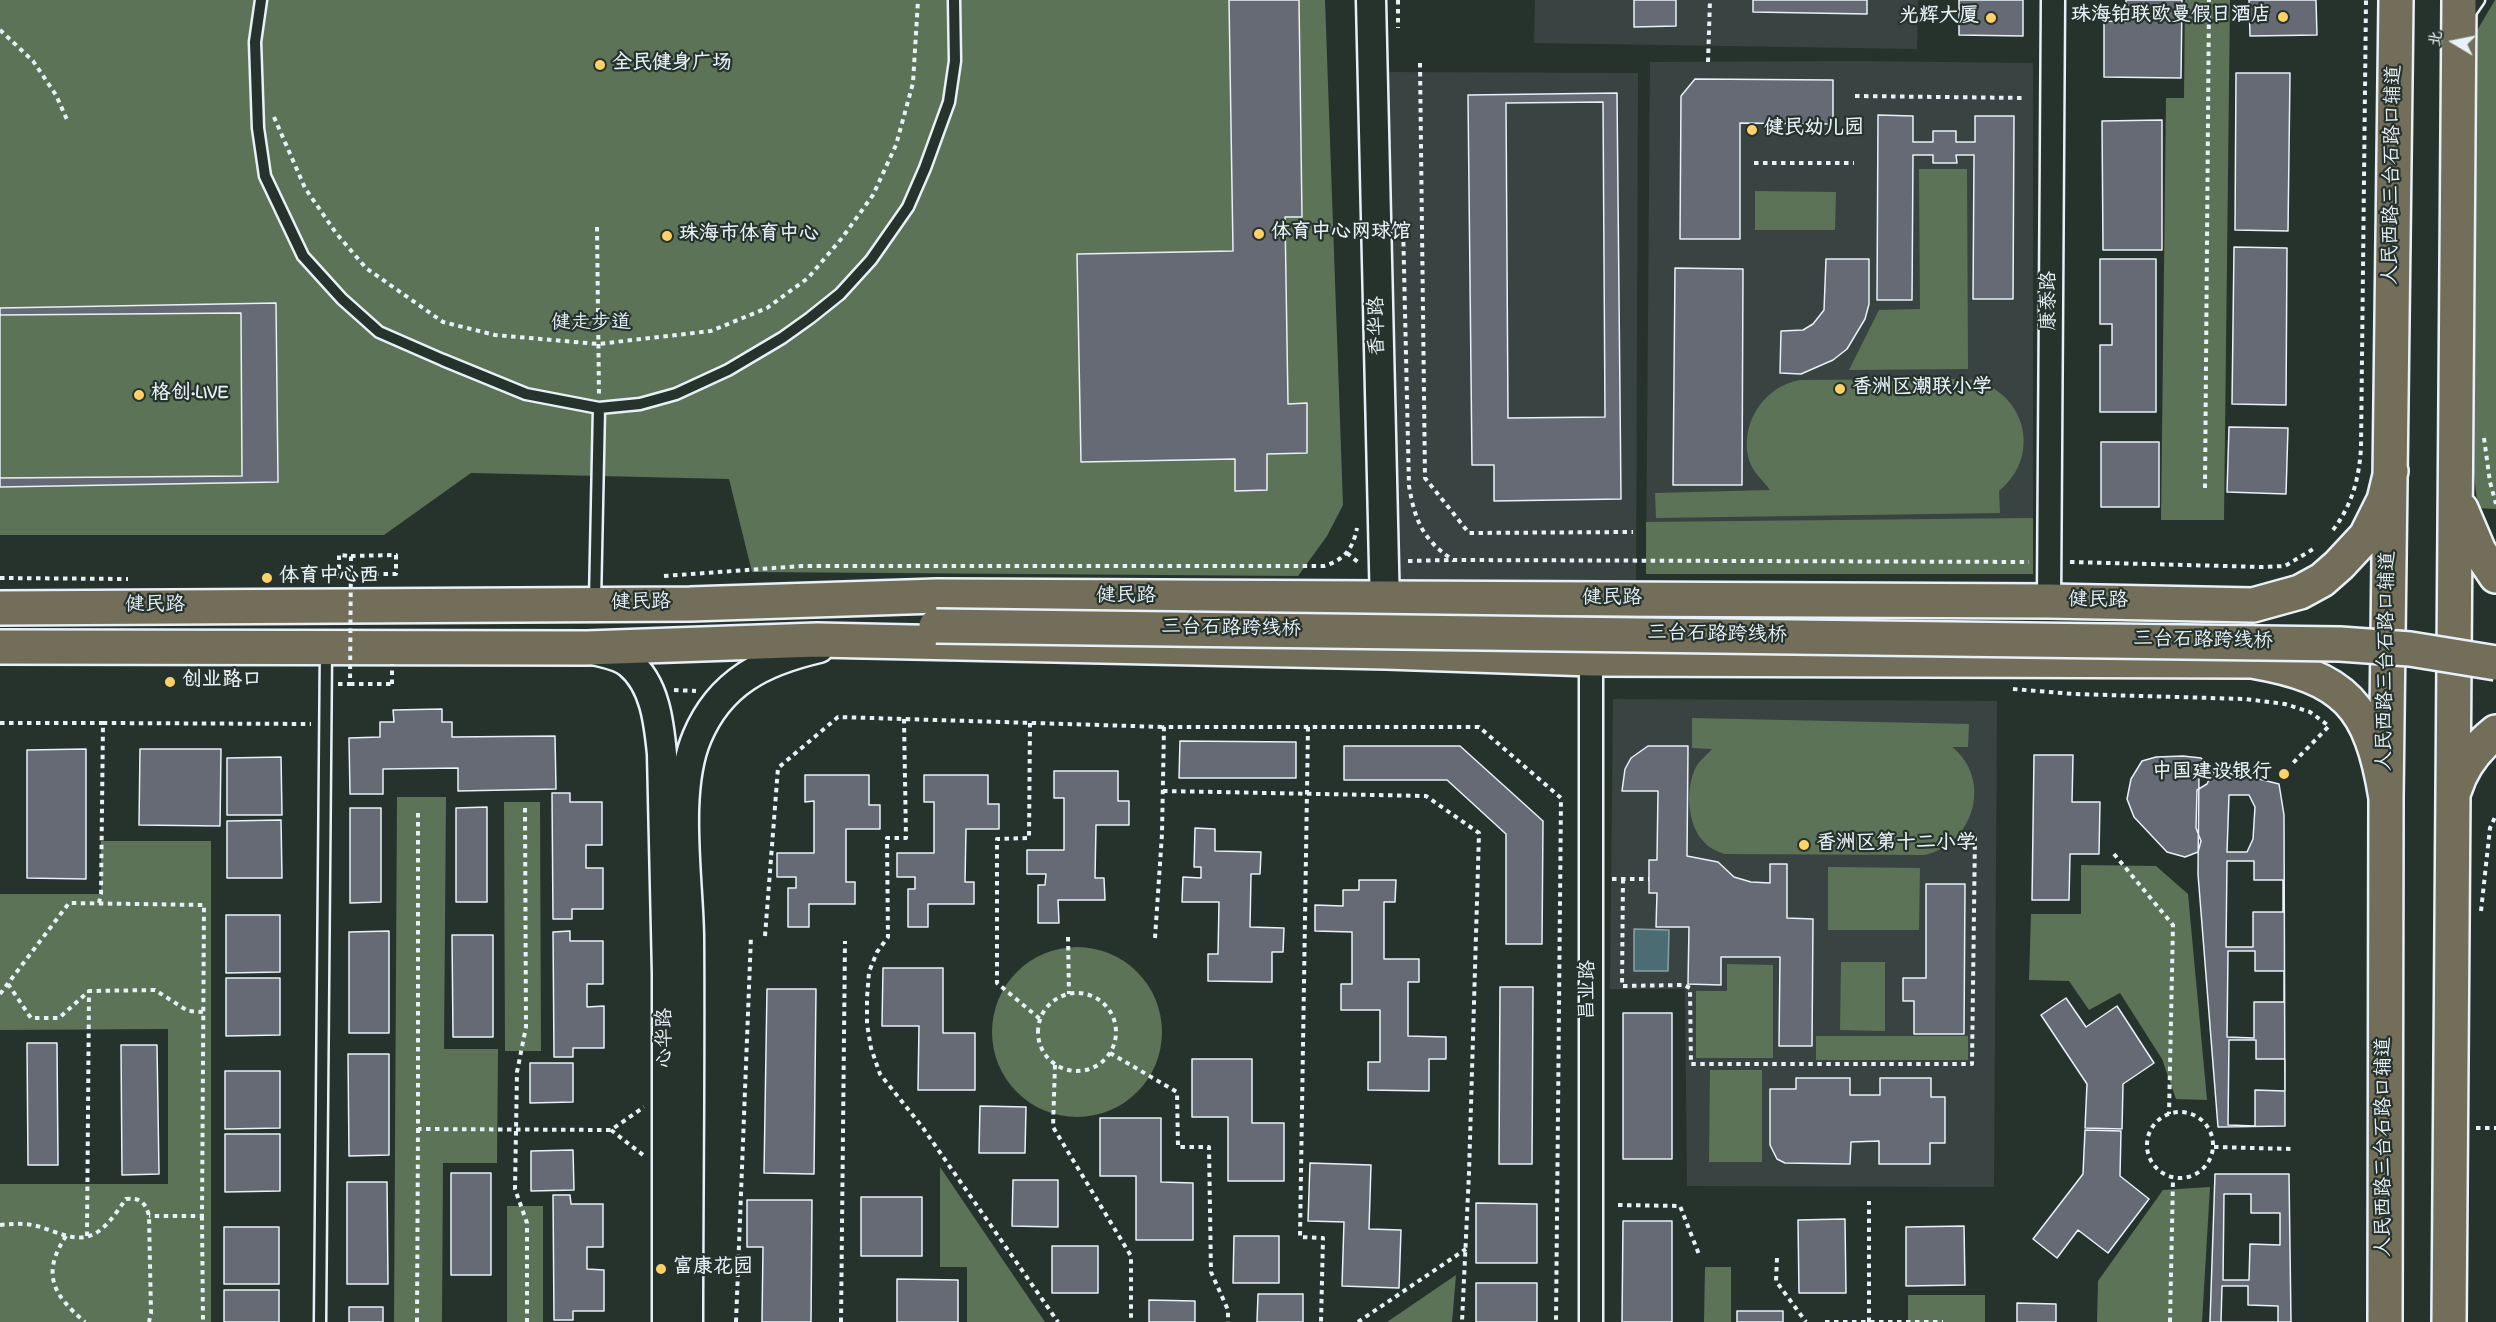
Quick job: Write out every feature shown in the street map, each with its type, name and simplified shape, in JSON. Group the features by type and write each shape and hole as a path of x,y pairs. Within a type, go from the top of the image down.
{"main road":[{"name":"人民西路三台石路口辅道","path":"2385,1322 2386,798 2396,0"},
{"path":"2449,1322 2459,0"},
{"name":"健民路","path":"0,608 595,605 812,602 937,596 2049,601 2253,606 2300,592 2322,580 2339,566 2371,527 2384,500 2391,471"},
{"path":"2454,474 2461,507 2471,536 2496,576"},
{"path":"812,602 936,618"},
{"path":"817,640 936,618"},
{"name":"三台石路跨线桥","path":"936,618 2340,624 2410,630 2496,644"},
{"name":"三台石路跨线桥","path":"936,618 2340,644 2409,649 2496,663"},
{"name":"健民路","path":"0,647 326,661 587,648 817,640 1386,652 1591,659 2252,661 2301,672 2336,689 2351,704 2373,737 2386,798"},
{"path":"2452,800 2459,775 2485,741 2496,732"}],"street":[{"name":"香华路","path":"1371,0 1386,652"},
{"name":"康泰路","path":"2049,601 2053,0"},
{"path":"1340,599 1354,594 1369,584 1378,568 1384,547"},
{"path":"1384,547 1388,568 1398,585 1416,596 1429,599"},
{"name":"心华路","path":"688,1322 689,934 685,804 696,739 712,708 726,692 756,670 780,658 818,648 866,641"},
{"name":"心华路","path":"587,648 613,654 628,662 643,679 654,704 659,728 662,754 667,974 667,1322"},
{"name":"昌业路","path":"1591,659 1591,1322"}],"lane":[{"path":"261,0 255,42 258,128 265,176 303,256 342,299 379,332 526,394 599,408 640,404 676,394 728,370 782,338 825,306 840,294 871,260 908,207 949,102 955,61 954,0"},
{"path":"2458,32 2479,0"},
{"path":"595,605 599,408"},
{"path":"320,1322 326,661"}],"path":[{"name":"健走步道","path":"273,106 274,117 305,188 336,233 366,268 443,322 495,335 598,344 711,331 767,308 808,278 842,238 873,195 896,145 914,83 918,0"},
{"path":"1708,62 1710,0"},
{"path":"2205,488 2209,0"},
{"path":"2330,534 2346,511 2354,494 2361,448 2367,0"},
{"path":"0,30 33,61 56,95 68,122"},
{"path":"1420,63 1425,478 1469,533 1633,532"},
{"path":"1855,96 2025,99"},
{"path":"1754,163 1854,163"},
{"path":"1402,216 1409,486 1413,511 1420,528 1437,550 1453,560 2050,562 2274,567 2285,566 2319,545"},
{"path":"597,227 599,408"},
{"path":"652,576 802,566 1288,568 1324,566 1344,558 1351,548 1359,519"},
{"path":"339,578 339,555 396,555 396,574 363,574 363,579"},
{"path":"350,684 351,556"},
{"path":"0,578 138,579"},
{"path":"327,578 398,579"},
{"path":"326,661 356,673"},
{"path":"338,684 392,684 392,664"},
{"path":"391,673 403,673"},
{"path":"647,688 726,692"},
{"path":"2001,688 2073,694 2245,699 2284,704 2310,712 2329,726 2291,765"},
{"path":"765,936 778,768 838,717 1164,727 1479,727 1561,798 1556,1322"},
{"path":"904,719 906,838 887,838 888,938 878,952 869,972 867,1024 871,1048 880,1074 923,1128 1058,1322"},
{"path":"0,723 326,724"},
{"path":"99,903 103,723"},
{"path":"1030,723 1029,838 997,839 997,983 1040,1019"},
{"path":"1155,938 1164,727"},
{"path":"1308,727 1300,1237 1323,1238 1321,1322"},
{"path":"1163,791 1426,796 1479,833 1462,1322"},
{"path":"525,808 526,1027 516,1072 516,1189 527,1223 527,1322"},
{"path":"417,1322 418,813"},
{"path":"1623,879 1622,986 1684,985 1690,988 1691,1064 1972,1064 1976,834"},
{"path":"2114,854 2173,925 2169,1114"},
{"path":"1590,879 1649,879"},
{"path":"0,994 69,903 204,905 202,1322"},
{"path":"736,1322 751,936"},
{"path":"1068,938 1069,994"},
{"path":"842,1322 845,941"},
{"path":"8,984 31,1018 59,1018 89,991 155,990 188,1011 203,1012"},
{"path":"87,1236 89,991"},
{"path":"1082,993 1095,997 1106,1005 1113,1016 1116,1029 1115,1041 1110,1053 1097,1066 1079,1072 1055,1065 1040,1045 1038,1032 1040,1019 1052,1003 1069,994 1082,993"},
{"path":"1110,1053 1177,1092 1178,1148 1209,1148 1211,1272 1228,1310 1228,1322"},
{"path":"1055,1065 1053,1127 1131,1256 1131,1322"},
{"path":"418,1130 611,1130 667,1090"},
{"path":"2180,1112 2190,1113 2207,1125 2214,1147 2211,1158 2196,1175 2185,1179 2162,1174 2148,1157 2146,1146 2152,1126 2160,1118 2180,1112"},
{"path":"2476,1128 2496,1128"},
{"path":"611,1130 667,1174"},
{"path":"2214,1147 2292,1149"},
{"path":"2170,1322 2173,1178"},
{"path":"0,1225 35,1225 66,1236 87,1236 98,1232 109,1222 126,1199 141,1200 149,1216 151,1313 149,1322"},
{"path":"1869,1201 1869,1322"},
{"path":"1618,1205 1680,1206 1700,1257"},
{"path":"149,1216 202,1216"},
{"path":"66,1236 58,1250 52,1280 56,1291 73,1312 85,1322"},
{"path":"1358,1322 1466,1249"},
{"path":"1777,1258 1776,1281 1806,1322"},
{"path":"1825,1322 1943,1322"}],"shaded area":[{"path":"1535,0 1918,0 1917,49 1534,43"},
{"name":"香洲区潮联小学","path":"1650,62 2033,63 2033,574 1646,574"},
{"path":"1386,72 1638,73 1636,584 1397,584"},
{"name":"香洲区第十二小学","path":"1613,699 1997,701 1994,1187 1687,1186 1685,989 1610,989"}],"green space":[{"name":"珠海市体育中心","path":"0,0 1325,0 1343,505 1327,536 1298,576 752,572 729,479 471,473 384,535 0,535"},
{"path":"2185,0 2230,0 2224,520 2161,520 2166,98 2184,98"},
{"path":"2495,0 2496,509 2478,508 2465,404 2472,39"},
{"path":"1919,169 1967,169 1968,369 1849,370 1879,310 1920,309"},
{"path":"1755,191 1836,192 1835,230 1755,230"},
{"path":"1966,379 1986,384 2002,394 2014,408 2021,424 2024,441 2021,459 2013,476 1999,491 2000,513 1656,518 1655,493 1770,490 1749,460 1748,433 1751,420 1765,398 1787,384 1800,380"},
{"path":"2033,518 2033,574 1646,574 1646,522"},
{"path":"1692,718 1969,724 1968,747 1952,747 1965,760 1972,776 1974,793 1972,809 1966,825 1955,838 1941,849 1924,855 1724,854 1704,842 1698,835 1691,816 1689,795 1692,776 1698,764 1712,749 1692,748"},
{"path":"397,797 446,797 444,1049 498,1049 497,1163 443,1163 442,1322 394,1322"},
{"path":"504,802 540,802 541,1051 505,1051"},
{"path":"101,841 211,841 211,1322 0,1322 0,1184 168,1184 168,1029 0,1030 0,894 101,894"},
{"path":"2081,865 2156,866 2188,894 2207,1100 2176,1099 2162,1059 2120,993 2089,1010 2069,981 2029,980 2031,914 2081,914"},
{"path":"1828,867 1920,868 1919,930 1828,930"},
{"path":"1077,947 1109,954 1137,972 1155,1000 1162,1032 1155,1064 1137,1092 1109,1110 1077,1117 1045,1110 1017,1092 999,1064 992,1032 999,1000 1017,972 1045,954"},
{"path":"1841,962 1885,962 1885,1031 1840,1030"},
{"path":"1727,964 1773,965 1773,1058 1696,1058 1696,991 1727,991"},
{"path":"1816,1036 1968,1036 1968,1060 1816,1060"},
{"path":"1710,1070 1762,1070 1762,1162 1709,1162"},
{"path":"940,1167 1045,1322 967,1322 967,1267 940,1267"},
{"path":"2210,1187 2202,1322 2097,1322 2098,1281 2163,1190"},
{"path":"507,1206 543,1206 543,1322 507,1322"},
{"path":"1705,1267 1731,1267 1731,1322 1704,1322"},
{"path":"1456,1275 1452,1322 1387,1322"},
{"path":"1908,1295 1985,1295 1985,1322 1908,1322"}],"water":[{"path":"1634,929 1669,930 1668,971 1634,971"}],"building":[{"name":"体育中心网球馆","path":"1229,0 1299,0 1302,217 1285,217 1288,404 1307,403 1307,453 1267,454 1267,490 1235,491 1235,459 1081,462 1077,254 1233,251"},
{"path":"1634,0 1676,0 1676,26 1634,27"},
{"path":"1753,0 1867,0 1867,14 1753,12"},
{"name":"光辉大厦","path":"1959,0 2023,0 2023,36 1959,35"},
{"path":"2126,0 2182,0 2181,78 2104,77 2104,21 2126,22"},
{"name":"珠海铂联欧曼假日酒店","path":"2249,0 2316,0 2317,35 2250,36"},
{"path":"2236,73 2290,73 2288,231 2235,230"},
{"path":"1695,79 1833,80 1833,124 1740,123 1740,239 1680,239 1681,96"},
{"path":"1617,93 1621,499 1494,501 1494,465 1472,465 1468,95"},
{"path":"1603,102 1605,417 1508,418 1506,103"},
{"path":"1878,115 1913,116 1913,142 1933,142 1933,131 1956,131 1956,142 1975,142 1975,116 2014,116 2013,299 1973,299 1974,155 1956,155 1957,163 1933,163 1933,155 1913,155 1912,300 1877,300"},
{"path":"2162,120 2162,250 2103,250 2102,121"},
{"path":"2234,247 2287,248 2286,405 2232,404"},
{"path":"1826,259 1869,259 1869,304 1865,319 1847,349 1833,360 1801,374 1780,373 1781,331 1803,330 1813,324 1824,310"},
{"path":"2100,259 2156,259 2156,412 2100,412 2100,345 2112,345 2112,324 2100,324"},
{"path":"1675,268 1743,269 1742,485 1673,485"},
{"name":"格创·LIVE","path":"276,303 278,482 0,487 0,308"},
{"name":"格创·LIVE","path":"241,313 242,476 0,478 0,315"},
{"path":"2229,427 2288,428 2286,494 2227,492"},
{"path":"2101,442 2159,442 2159,507 2101,507"},
{"path":"442,709 442,722 452,722 452,737 555,736 556,789 458,791 458,768 383,769 383,794 350,794 349,738 380,737 380,722 394,722 393,710"},
{"path":"1180,741 1296,742 1296,778 1179,778"},
{"path":"1344,746 1460,746 1543,821 1542,944 1506,944 1506,834 1447,780 1344,780"},
{"path":"1648,746 1688,746 1687,856 1718,862 1734,877 1751,882 1770,883 1770,864 1787,864 1787,918 1813,919 1812,1046 1779,1046 1780,957 1721,957 1721,985 1688,984 1689,927 1656,927 1657,893 1649,893 1649,860 1657,860 1658,791 1622,791 1625,769 1631,758"},
{"path":"86,749 86,879 27,878 27,750"},
{"path":"140,749 221,749 220,826 139,825"},
{"path":"2034,755 2073,755 2072,802 2100,802 2099,854 2070,854 2069,900 2032,900"},
{"path":"281,757 282,815 227,815 227,758"},
{"path":"2156,757 2201,758 2213,771 2207,784 2197,790 2196,828 2201,841 2198,852 2185,857 2167,852 2134,817 2127,799 2131,779 2142,761"},
{"path":"1054,771 1118,771 1118,801 1129,801 1129,825 1096,825 1095,878 1104,878 1105,900 1058,900 1059,923 1038,923 1038,885 1045,885 1046,874 1027,874 1027,850 1064,850 1064,798 1054,798"},
{"path":"2199,772 2239,774 2279,784 2284,815 2285,1126 2218,1127 2198,874"},
{"path":"805,775 869,775 869,805 880,805 880,829 846,829 846,882 855,882 855,904 809,904 809,927 788,927 788,888 796,888 796,877 777,877 777,853 814,853 814,801 805,802"},
{"path":"924,775 988,775 988,804 999,804 999,829 966,829 965,882 974,882 974,904 928,904 928,927 908,927 908,889 915,889 915,877 897,877 897,853 934,853 934,802 924,802"},
{"path":"552,793 570,793 570,802 602,802 602,845 586,845 586,868 603,868 603,909 572,909 572,919 553,919"},
{"path":"2229,795 2249,795 2255,807 2253,839 2247,852 2227,852"},
{"path":"487,807 487,902 456,902 456,808"},
{"path":"350,808 381,808 381,902 350,903"},
{"path":"281,820 282,878 227,878 227,821"},
{"path":"1195,828 1215,829 1215,851 1261,852 1260,874 1251,874 1250,927 1284,928 1283,952 1272,952 1272,982 1208,981 1208,954 1218,954 1219,902 1182,902 1183,877 1201,878 1201,867 1194,867"},
{"path":"2227,861 2254,861 2254,880 2283,880 2283,912 2253,912 2253,947 2226,947"},
{"path":"1359,880 1396,880 1395,902 1384,902 1384,959 1419,959 1419,982 1408,982 1408,1036 1446,1037 1446,1059 1429,1059 1429,1091 1368,1090 1368,1062 1380,1062 1380,1010 1341,1010 1341,984 1352,984 1352,932 1315,931 1315,905 1343,906 1343,890 1359,890"},
{"path":"1926,884 1965,884 1964,1034 1914,1034 1914,1001 1903,1001 1903,978 1926,978"},
{"path":"226,915 280,915 280,972 226,973"},
{"path":"389,931 389,1033 349,1033 349,932"},
{"path":"570,931 570,941 603,941 603,984 587,984 587,1007 604,1006 604,1048 573,1048 573,1057 554,1057 553,932"},
{"path":"452,935 493,935 493,1037 453,1037"},
{"path":"2228,951 2255,951 2255,971 2284,971 2284,1002 2254,1002 2254,1038 2227,1037"},
{"path":"883,968 943,968 943,1033 975,1033 975,1090 918,1090 919,1026 882,1026"},
{"path":"226,978 280,978 280,1035 226,1036"},
{"path":"1500,987 1533,987 1532,1164 1499,1164"},
{"path":"767,989 816,989 814,1174 764,1173"},
{"path":"2066,998 2086,1027 2117,1006 2154,1063 2123,1084 2122,1129 2085,1128 2087,1084 2041,1015"},
{"path":"1623,1013 1672,1013 1672,1159 1623,1159"},
{"path":"2229,1040 2256,1040 2256,1059 2285,1059 2285,1091 2255,1090 2255,1126 2228,1125"},
{"path":"27,1043 57,1043 58,1165 28,1165"},
{"path":"121,1045 157,1045 159,1174 122,1175"},
{"path":"348,1054 389,1054 389,1155 349,1156"},
{"path":"1192,1059 1252,1059 1252,1123 1284,1123 1284,1181 1228,1181 1228,1117 1192,1117"},
{"path":"530,1063 573,1063 573,1102 530,1103"},
{"path":"225,1071 280,1071 280,1128 225,1129"},
{"path":"1796,1078 1850,1078 1850,1095 1880,1095 1880,1078 1931,1078 1931,1097 1945,1097 1945,1143 1930,1143 1930,1164 1879,1164 1879,1141 1851,1142 1850,1164 1785,1163 1777,1159 1770,1145 1770,1089 1796,1089"},
{"path":"980,1106 1026,1107 1025,1153 979,1153"},
{"path":"1100,1118 1161,1118 1161,1182 1193,1183 1193,1240 1136,1240 1136,1176 1100,1176"},
{"path":"2085,1130 2121,1131 2120,1176 2149,1199 2108,1253 2078,1230 2057,1258 2033,1239 2083,1174"},
{"path":"225,1134 280,1134 280,1191 225,1192"},
{"path":"573,1150 574,1190 531,1191 531,1151"},
{"path":"1310,1163 1371,1165 1369,1229 1401,1230 1399,1288 1342,1286 1344,1222 1308,1221"},
{"path":"451,1173 491,1173 491,1275 451,1275"},
{"path":"2215,1174 2289,1174 2291,1322 2210,1322"},
{"path":"1013,1180 1058,1180 1058,1227 1012,1226"},
{"path":"347,1182 387,1182 388,1284 347,1284"},
{"path":"2224,1194 2251,1194 2251,1213 2280,1213 2280,1245 2250,1244 2249,1280 2223,1280"},
{"path":"553,1195 570,1195 571,1204 603,1204 603,1247 587,1247 587,1269 604,1270 604,1311 573,1311 573,1320 554,1320"},
{"path":"861,1197 922,1197 922,1256 861,1256"},
{"path":"747,1200 812,1200 811,1322 762,1322 763,1247 747,1247"},
{"path":"1476,1203 1537,1204 1537,1263 1476,1263"},
{"path":"1845,1219 1846,1293 1799,1293 1798,1220"},
{"path":"1623,1221 1672,1221 1672,1322 1622,1322"},
{"path":"1964,1226 1965,1285 1906,1286 1906,1227"},
{"path":"224,1227 279,1227 279,1284 224,1284"},
{"path":"1234,1236 1279,1236 1279,1283 1233,1283"},
{"path":"1052,1246 1098,1246 1098,1293 1052,1293"},
{"path":"897,1279 958,1280 958,1322 897,1322"},
{"path":"1476,1283 1537,1283 1537,1322 1476,1322"},
{"path":"2222,1286 2248,1286 2248,1305 2278,1306 2278,1322 2221,1322"},
{"path":"224,1290 279,1290 279,1322 224,1322"},
{"path":"1258,1294 1303,1294 1303,1322 1257,1322"},
{"path":"1149,1300 1195,1301 1195,1322 1149,1322"},
{"path":"2017,1303 2056,1304 2056,1322 2017,1322"},
{"path":"349,1307 383,1307 383,1322 349,1322"},
{"path":"1737,1311 1783,1311 1783,1322 1737,1322"}],"place":[{"name":"珠海铂联欧曼假日酒店","path":"2283,17"},
{"name":"光辉大厦","path":"1991,18"},
{"name":"全民健身广场","path":"600,65"},
{"name":"健民幼儿园","path":"1752,130"},
{"name":"体育中心网球馆","path":"1259,234"},
{"name":"珠海市体育中心","path":"667,236"},
{"name":"香洲区潮联小学","path":"1840,389"},
{"name":"格创·LIVE","path":"139,395"},
{"name":"体育中心西","path":"267,578"},
{"name":"创业路口","path":"170,682"},
{"name":"中国建设银行","path":"2284,774"},
{"name":"香洲区第十二小学","path":"1804,845"},
{"name":"富康花园","path":"661,1269"}]}
